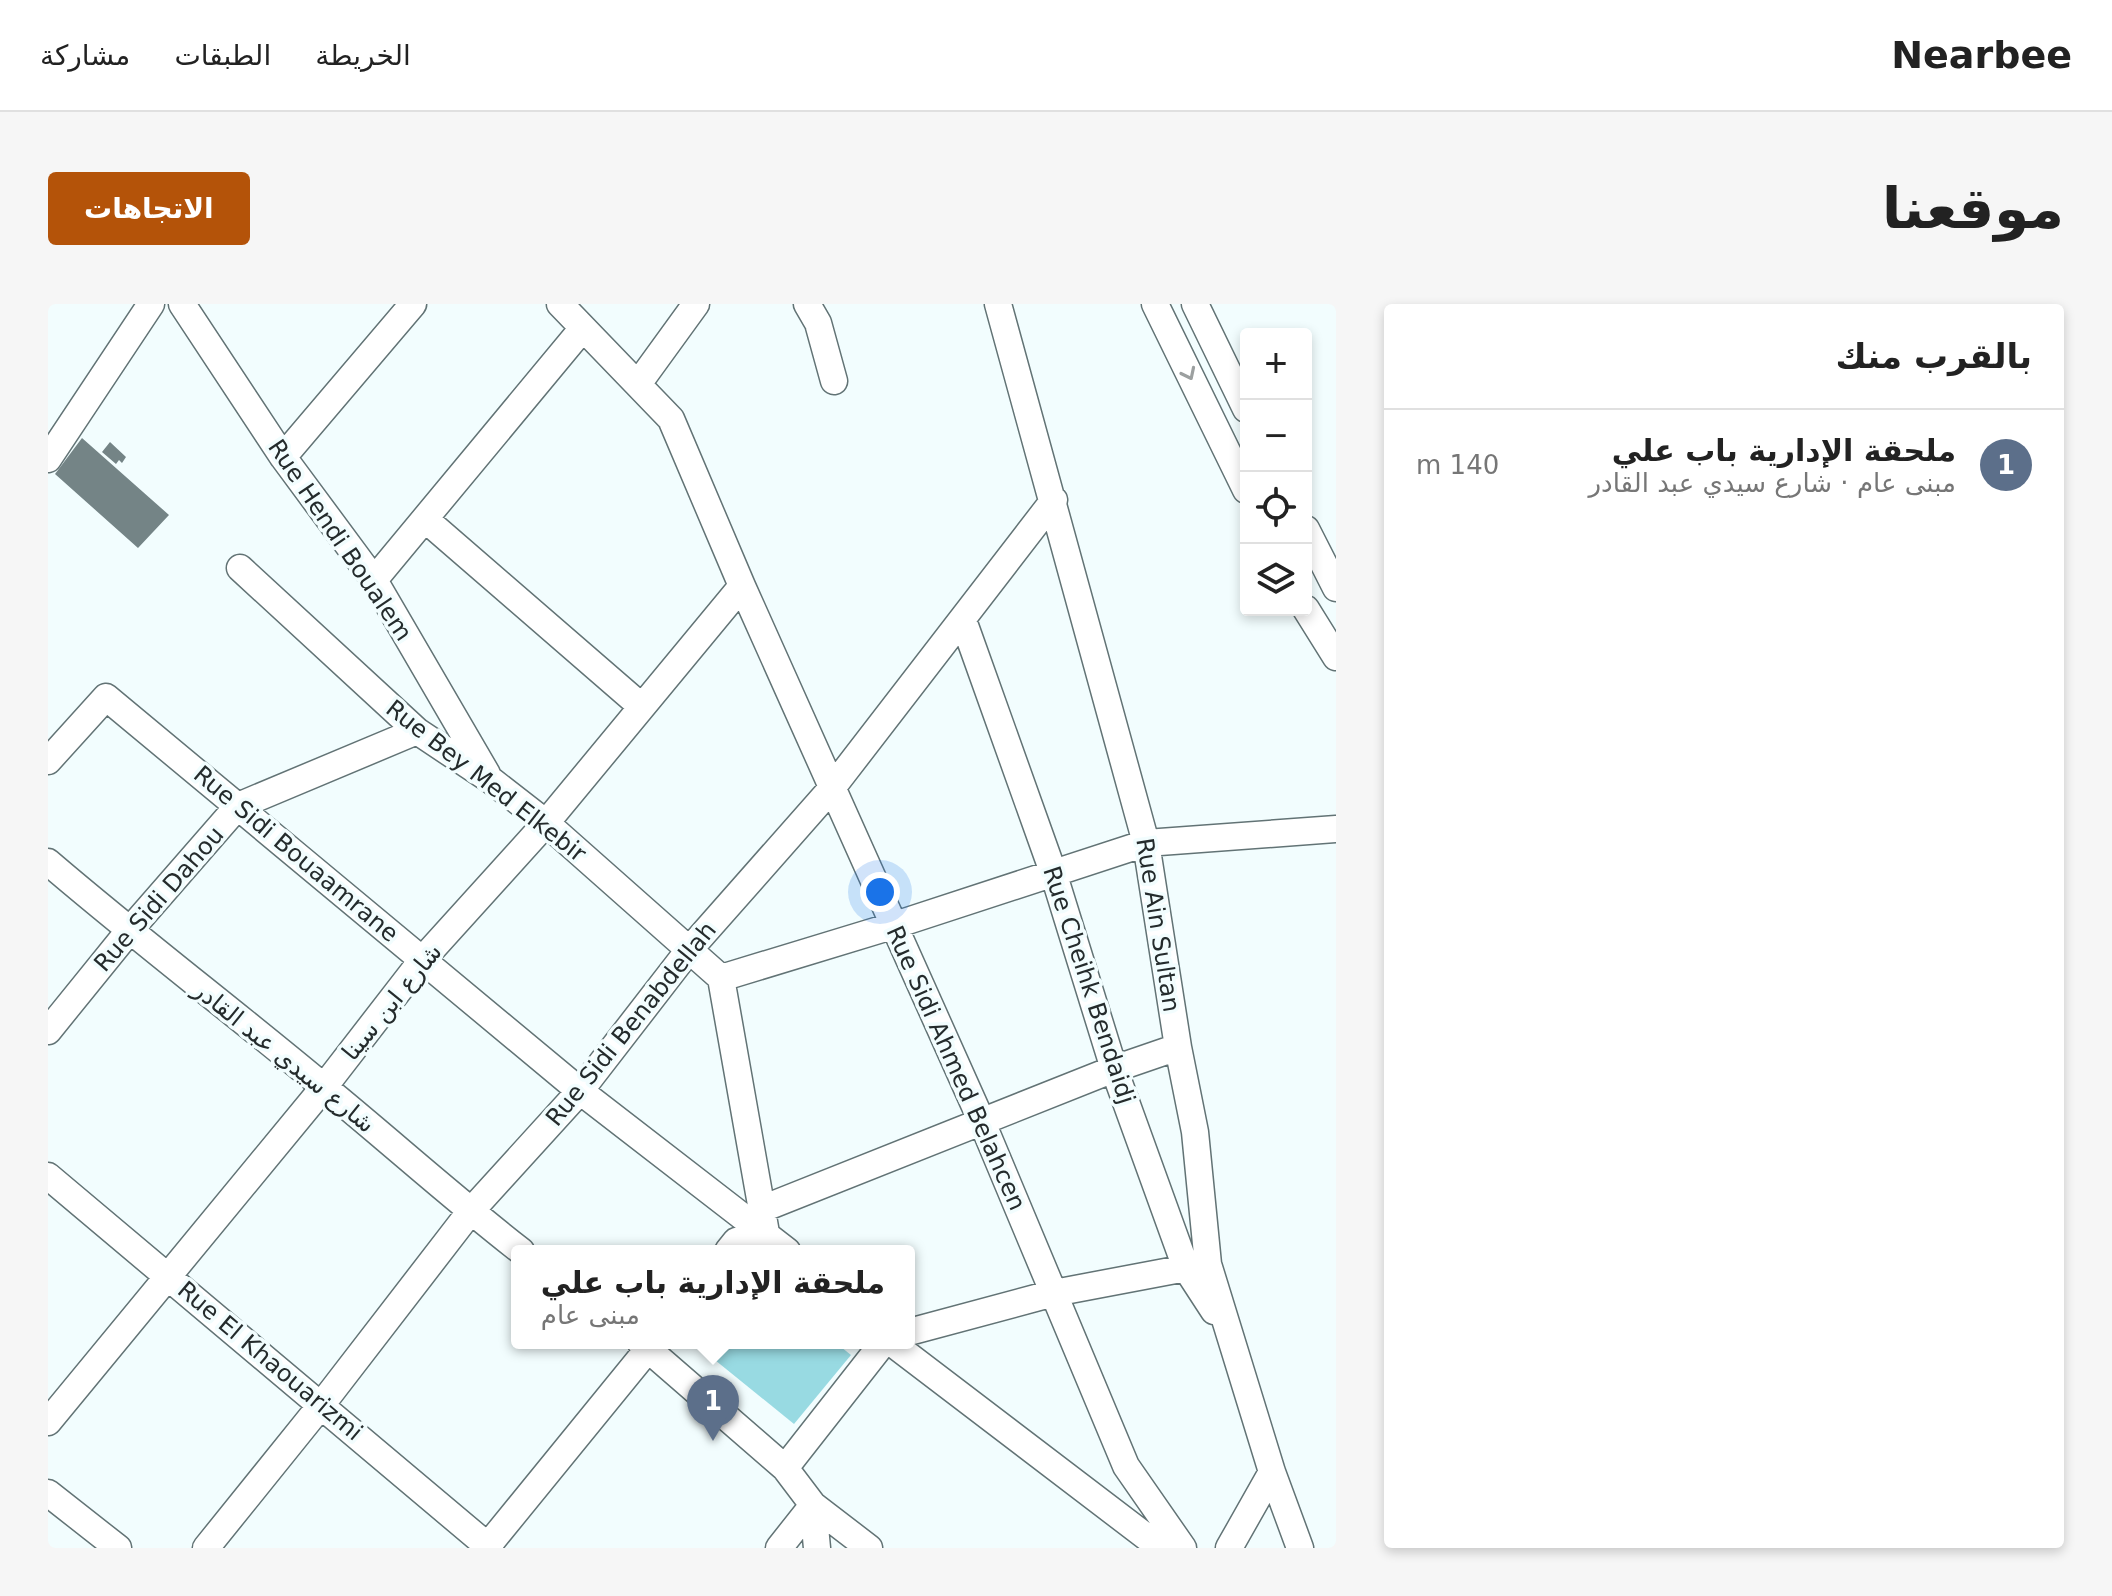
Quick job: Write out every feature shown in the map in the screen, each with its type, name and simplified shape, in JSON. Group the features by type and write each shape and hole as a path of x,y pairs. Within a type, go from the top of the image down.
{"street":[{"path":"48,459 151,304"},
{"name":"Rue Hendi Boualem","path":"182,304 283,457 374,580 492,781"},
{"path":"283,457 413,304"},
{"name":"Rue Sidi Ahmed Belahcen","path":"560,304 671,419 892,926 982,1122 1126,1466 1183,1548"},
{"path":"638,384 696,304"},
{"path":"807,304 818,323 834,381"},
{"name":"Rue Ain Sultan","path":"998,304 1146,843 1178,1047 1195,1132 1197,1266"},
{"path":"1155,304 1240,478"},
{"path":"1195,304 1242,400"},
{"path":"374,580 583,328"},
{"name":"Rue Sidi Benabdellah","path":"206,1548 470,1212 580,1091 689,950 832,788 1054,500"},
{"path":"425,519 642,707"},
{"path":"1312,541 1336,588"},
{"name":"Rue Bey Med Elkebir","path":"240,568 417,731 492,781 546,823 721,978"},
{"name":"شارع ابن سينا","path":"48,1422 324,1087 423,959 546,823 742,586"},
{"path":"1310,616 1336,657"},
{"name":"Rue Cheihk Bendaidj","path":"963,620 1053,872 1114,1069 1197,1266 1233,1341 1272,1472"},
{"name":"Rue Sidi Bouaamrane","path":"48,761 106,697 748,1231 775,1245"},
{"name":"Rue Sidi Dahou","path":"48,1031 129,931 238,806 417,731"},
{"path":"1178,1047 982,1122 748,1231 721,978 1146,843 1336,829"},
{"name":"شارع سيدي عبد القادر","path":"48,862 513,1245"},
{"name":"Rue El Khaouarizmi","path":"48,1176 488,1547"},
{"path":"915,1330 1054,1293 1197,1266"},
{"path":"488,1547 644,1349"},
{"path":"651,1349 785,1468 813,1505 869,1548"},
{"path":"785,1468 878,1349"},
{"path":"900,1349 1161,1548"},
{"path":"1229,1548 1272,1472"},
{"path":"1272,1472 1300,1548"},
{"path":"48,1493 118,1548"},
{"path":"779,1548 813,1505"},
{"path":"813,1505 817,1548"}],"shaded area":[{"path":"701,1349 844,1349 851,1355 794,1424"}],"building":[{"path":"82,438 169,515 138,548 55,474"},
{"path":"110,442 126,457 122,463 119,460 116,464 102,452"}],"place":[{"name":"ملحقة الإدارية باب علي","path":"713,1441"}]}
